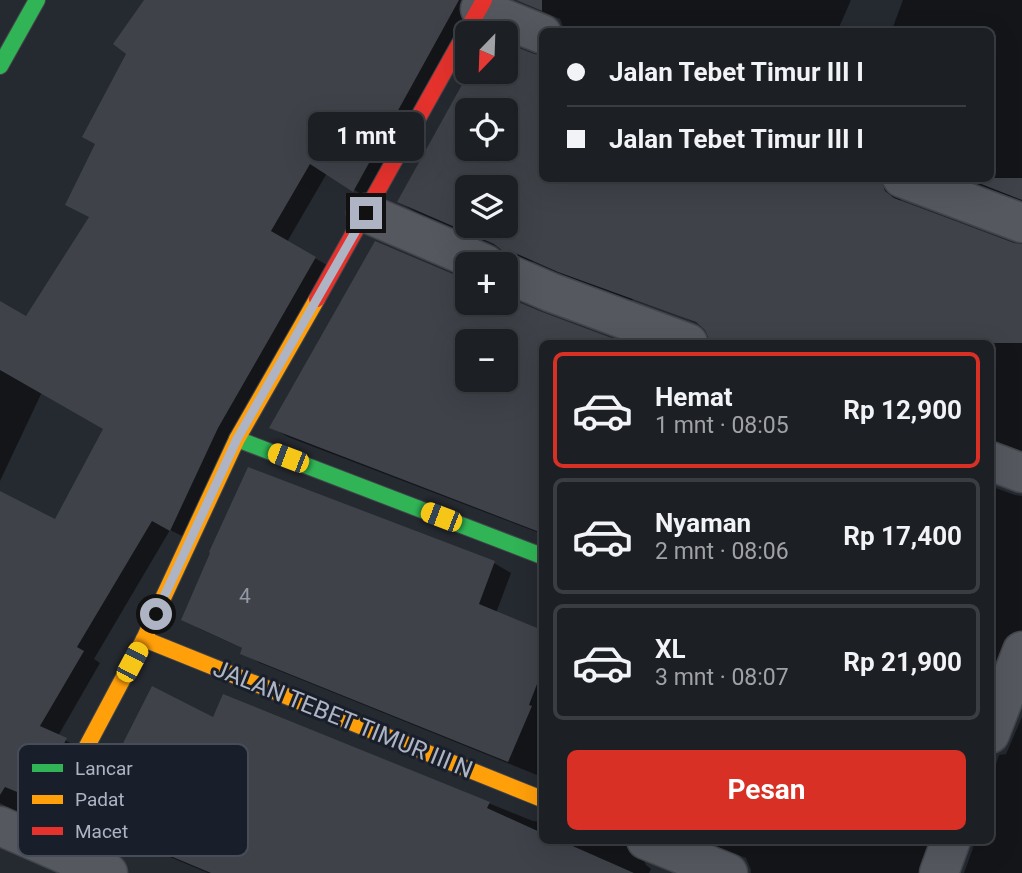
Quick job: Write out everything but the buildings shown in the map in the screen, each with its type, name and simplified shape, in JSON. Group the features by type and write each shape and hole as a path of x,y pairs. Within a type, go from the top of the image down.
{"street":[{"path":"0,66 37,0"},
{"path":"88,744 144,639 237,439 482,4 539,32"},
{"path":"913,182 1022,223"},
{"path":"366,213 457,252"},
{"path":"518,278 680,340"},
{"path":"237,439 539,555"},
{"path":"994,462 1022,473"},
{"name":"JALAN TEBET TIMUR III N","path":"144,639 539,798"},
{"path":"994,722 1022,651"},
{"path":"0,826 18,834"},
{"path":"656,844 728,873"},
{"path":"939,873 950,844"},
{"path":"69,856 108,873"}],"traffic: fast":[{"path":"0,66 37,0"},
{"path":"237,439 539,555"}],"traffic: slow":[{"path":"88,744 144,639 237,439 317,299"},
{"path":"144,639 539,798"}],"traffic: jam":[{"path":"317,299 484,0"}],"route":[{"path":"156,614 237,439 366,213"}]}
